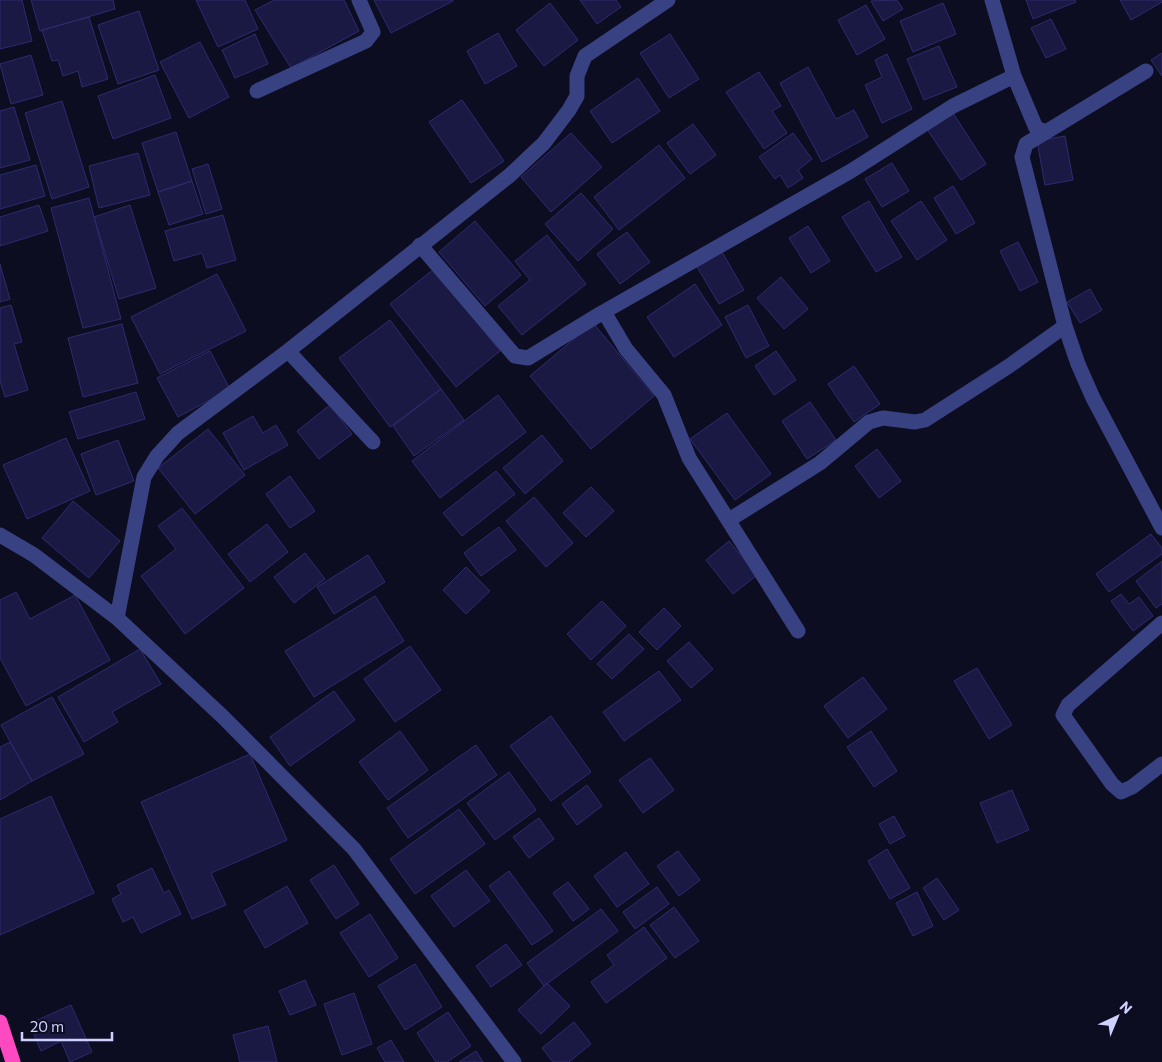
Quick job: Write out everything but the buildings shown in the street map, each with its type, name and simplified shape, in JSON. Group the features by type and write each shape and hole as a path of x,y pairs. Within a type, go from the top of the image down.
{"highway":[{"path":"0,1022 14,1062"}],"street":[{"path":"257,91 366,41 372,32 359,0"},
{"path":"117,618 144,477 157,456 178,433 288,351 509,176 544,143 569,110 577,96 576,76 585,56 668,0"},
{"path":"992,0 1014,76 1036,128 1046,132"},
{"path":"1146,71 1026,144 1022,158 1065,326 1093,398 1162,528"},
{"path":"420,246 515,356 524,359 532,357 604,312 851,171 953,106 1014,76"},
{"path":"604,312 626,348 664,395 689,458 798,630"},
{"path":"729,520 820,463 869,422 883,418 915,422 925,420 1009,366 1065,326"},
{"path":"288,351 373,442"},
{"path":"0,535 34,555 117,618 222,716 354,850 514,1062"},
{"path":"1162,623 1068,705 1064,715 1112,784 1121,792 1132,787 1162,764"}]}
